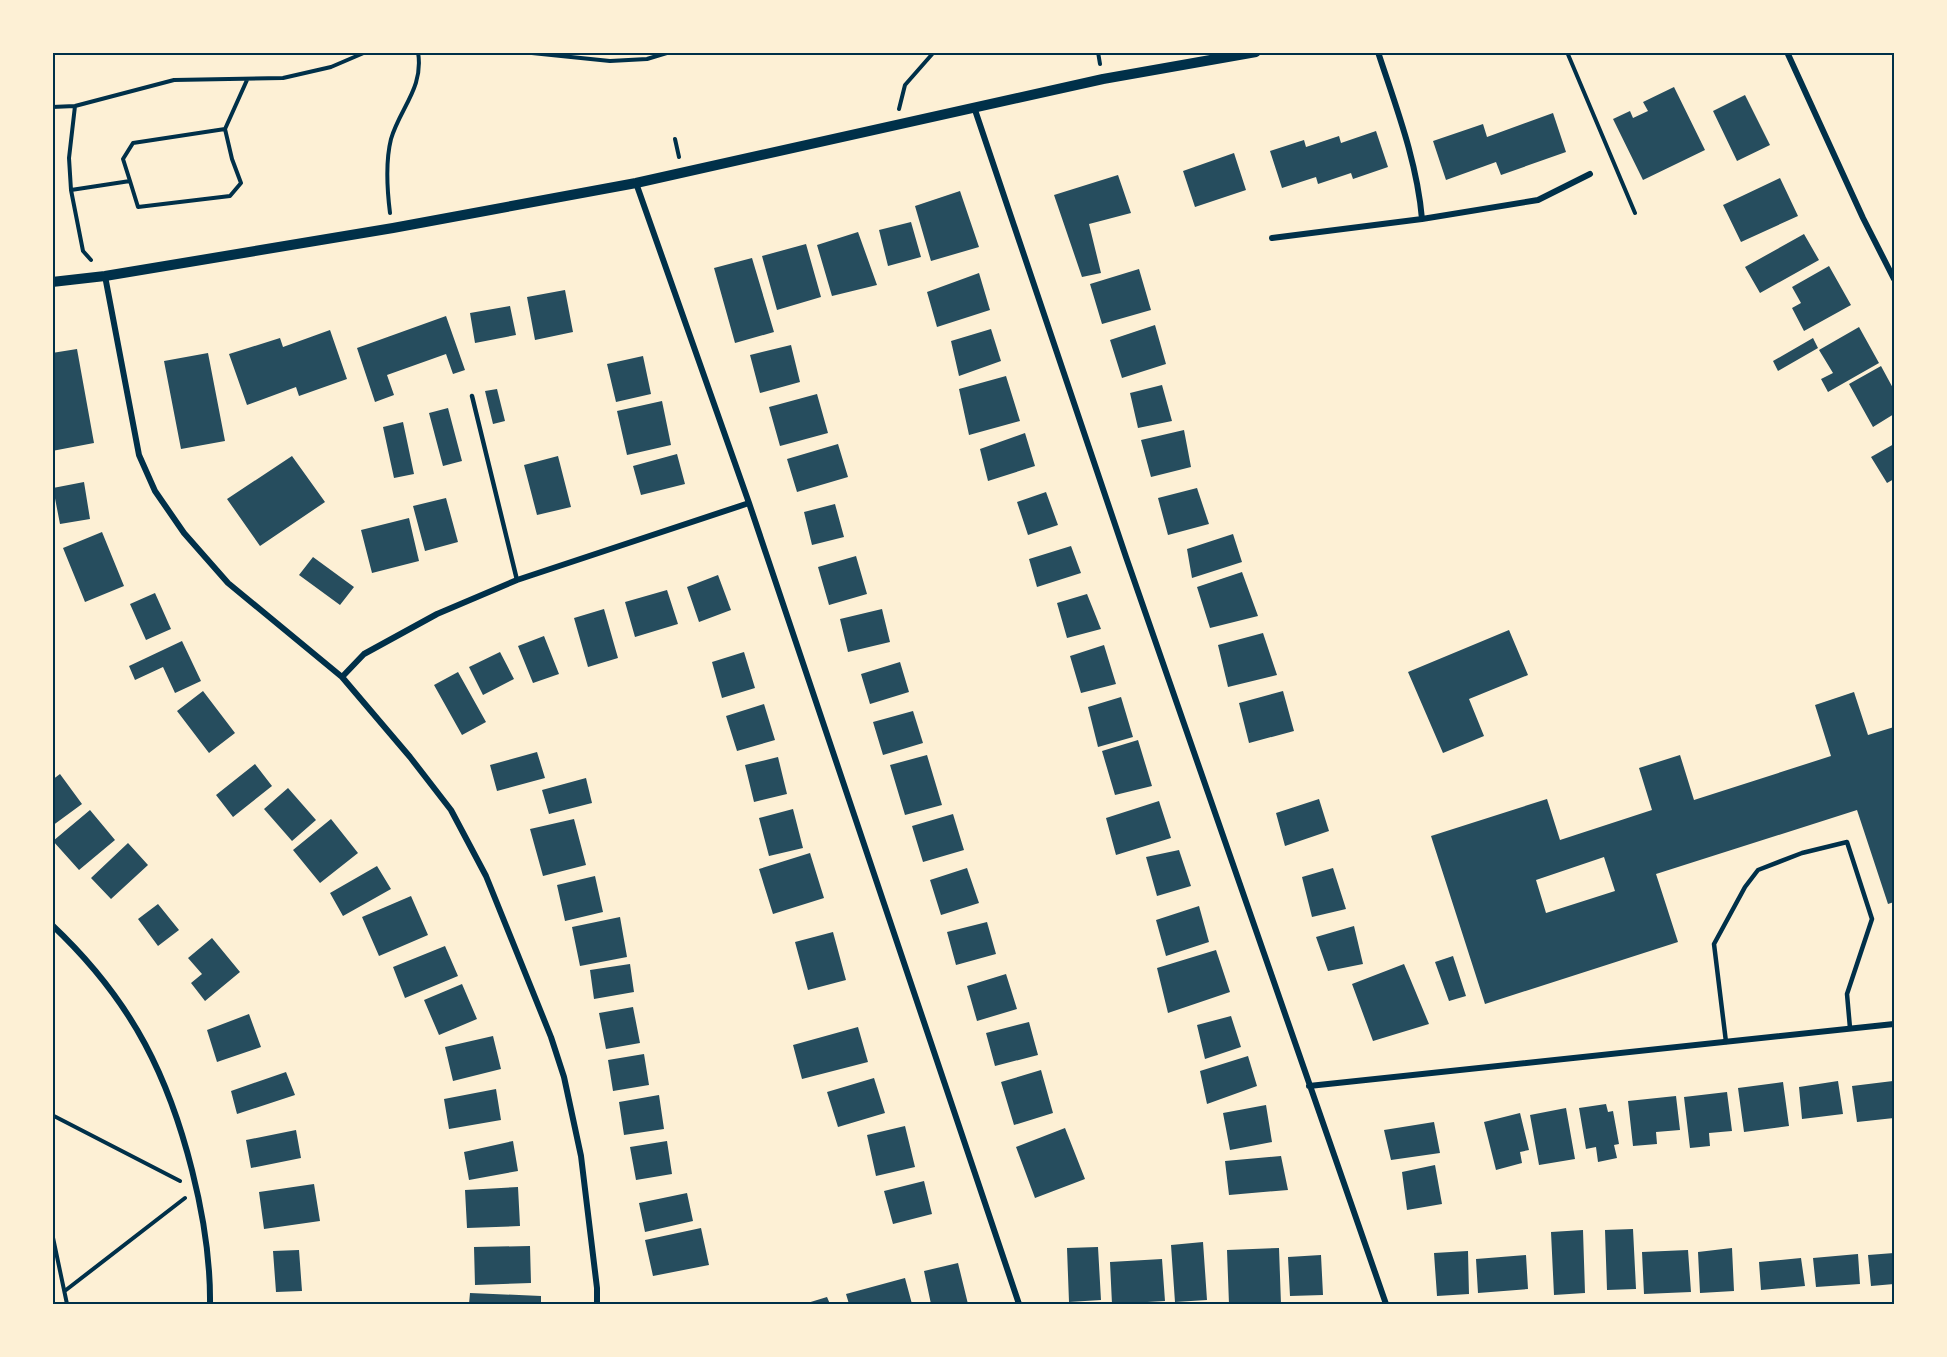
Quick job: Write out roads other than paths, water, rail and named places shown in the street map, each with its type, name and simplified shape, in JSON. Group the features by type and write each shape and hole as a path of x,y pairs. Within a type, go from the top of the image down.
{"street":[{"path":"52,282 105,276 393,228 636,183 1103,79 1256,52"},
{"path":"1378,52 1412,159 1419,190 1422,219"},
{"path":"1787,52 1863,218 1894,279"},
{"path":"974,107 1126,557 1386,1305"},
{"path":"1272,238 1422,219 1539,200 1590,174"},
{"path":"636,183 749,503 1019,1305"},
{"path":"105,276 139,455 155,491 184,532 228,583 342,677 410,757 451,810 486,876 551,1037 564,1077 581,1156 597,1288 597,1305"},
{"path":"342,677 364,654 437,614 517,580 749,503"},
{"path":"52,925 92,968 118,1002 145,1044 162,1082 181,1133 196,1190 210,1271 210,1305"},
{"path":"1309,1086 1894,1024"}],"lane":[{"path":"472,396 517,580"},
{"path":"1726,1042 1714,944 1745,887 1758,870 1802,853 1847,842 1872,919 1847,994 1850,1028"}]}
